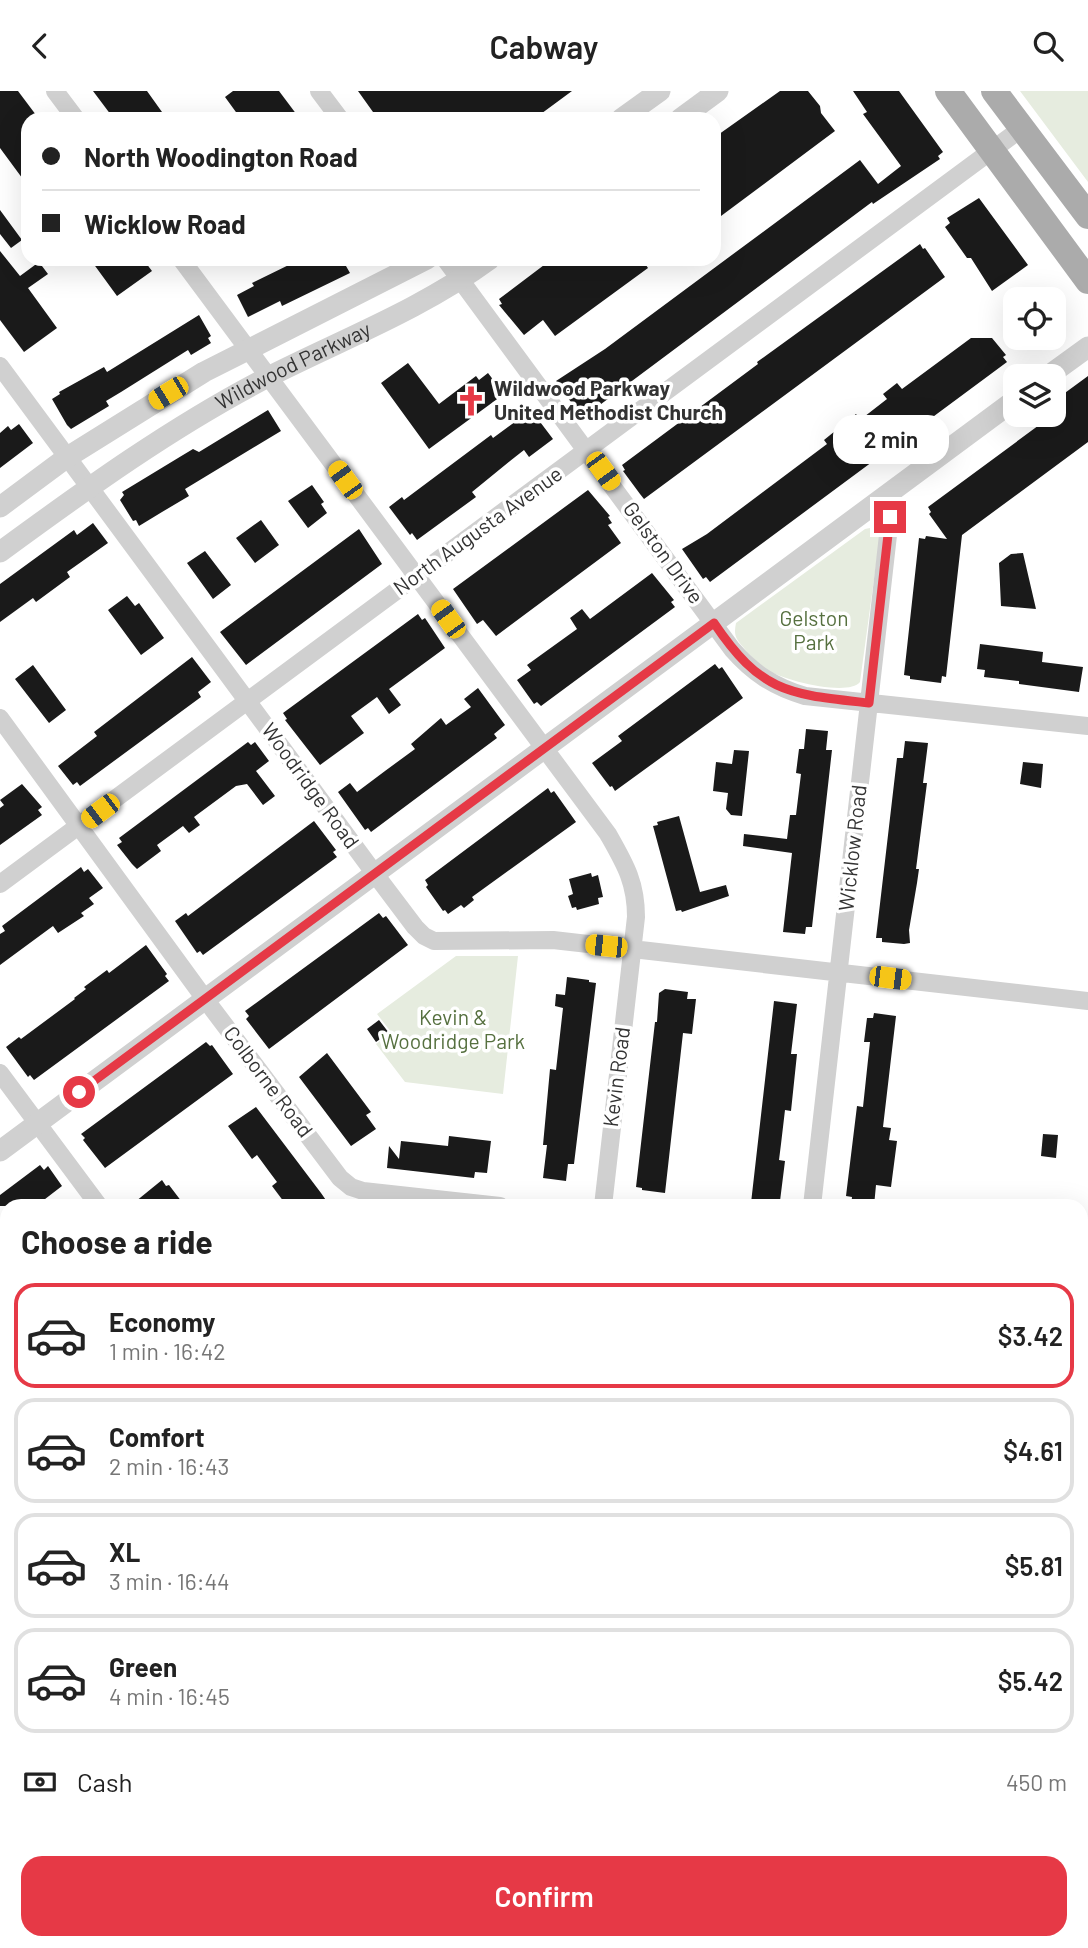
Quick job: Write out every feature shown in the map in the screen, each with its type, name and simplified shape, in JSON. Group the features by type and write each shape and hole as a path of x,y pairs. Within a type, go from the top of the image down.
{"main road":[{"path":"948,91 1088,281"},
{"path":"994,91 1088,216"}],"street":[{"path":"55,91 71,112"},
{"path":"319,91 335,112"},
{"path":"631,112 660,91"},
{"path":"690,112 718,91"},
{"name":"North Augusta Avenue","path":"0,884 1022,128"},
{"name":"Kevin Road","path":"186,266 608,834 632,879 636,896 632,949 604,1199"},
{"name":"Wildwood Parkway","path":"0,507 66,458 161,397 247,349 413,266"},
{"name":"Gelston Drive","path":"450,266 738,656 767,681 785,690 805,695 1088,726"},
{"name":"Wildwood Parkway","path":"0,552 88,487 169,433 269,377 420,304 480,266"},
{"path":"1065,364 1088,347"},
{"name":"Woodridge Road","path":"0,366 246,701 424,936 434,941 553,940 1088,1001"},
{"path":"0,1151 1003,409"},
{"name":"Wicklow Road","path":"813,1199 893,491"},
{"name":"Colborne Road","path":"0,718 332,1168 351,1187 374,1193 432,1199"},
{"path":"0,1073 94,1199"}],"green space":[{"path":"1020,91 1088,91 1088,182"},
{"name":"Gelston Park","path":"875,527 880,535 860,682 843,688 815,685 775,674 764,668 737,639 736,623 865,529"},
{"name":"Kevin & Woodridge Park","path":"456,956 518,956 503,1094 405,1082 376,1044 391,1032 377,1014"}],"building":[{"path":"0,91 18,91 34,112 21,112 21,176 0,148"},
{"path":"93,91 147,91 162,112 109,112"},
{"path":"233,91 279,91 295,112 236,112 225,97"},
{"path":"358,91 572,91 544,112 373,112"},
{"path":"780,91 808,91 835,131 721,216 721,133"},
{"path":"853,91 899,91 943,152 938,156 940,159 873,204 872,202 585,416 581,410 578,412 556,381 605,349 717,266 721,266 721,263 860,160 878,184 901,166 863,114 867,112"},
{"path":"979,198 1028,265 992,291 971,258 967,258 945,227 950,223 947,218"},
{"path":"0,210 21,241 11,248 0,234"},
{"path":"920,244 945,277 644,499 623,471 625,470 622,465 758,364 757,362"},
{"path":"0,251 20,276 34,266 42,266 48,274 28,288 57,328 24,352 0,320"},
{"path":"95,266 148,266 152,271 117,296"},
{"path":"287,266 346,266 350,273 282,306 280,301 248,317 237,295 254,286 252,283"},
{"path":"543,266 648,268 555,336 543,320 524,335 499,305 502,304 499,299"},
{"path":"199,315 211,336 208,338 211,343 191,355 188,350 106,401 109,406 71,429 67,425 52,399 60,394 59,392 104,367 107,372"},
{"path":"971,338 992,338 1006,355 1003,357 1007,362 710,582 706,577 703,579 682,549 707,534 827,444 824,440 856,414 860,420 887,399 883,394 897,383 902,389"},
{"name":"Wildwood Parkway United Methodist Church","path":"408,363 439,404 476,376 479,380 488,373 504,394 429,449 381,383"},
{"path":"1088,376 1088,442 962,535 946,677 942,676 941,683 910,679 910,676 904,675 919,538 925,539 926,536 947,539 929,514 931,512 928,507 1037,427 1066,427 1066,392"},
{"path":"268,410 281,431 185,489 189,496 139,526 136,520 133,521 120,500 124,495 122,492 193,449 199,452"},
{"path":"531,410 553,439 529,457 524,450 472,492 476,497 417,540 412,533 410,535 389,507 402,497 404,500 491,435 493,438"},
{"path":"19,424 33,443 0,468 0,433 8,426 11,430"},
{"path":"312,485 324,502 321,504 327,513 308,528 288,501"},
{"path":"588,490 610,516 608,517 612,523 608,525 621,543 496,636 483,620 477,624 453,589"},
{"path":"261,520 279,545 255,563 236,538"},
{"path":"93,523 108,543 67,572 70,577 36,602 33,598 0,622 0,584 74,530 77,535"},
{"path":"359,529 382,564 246,665 220,632"},
{"path":"205,551 231,585 213,599 187,563"},
{"path":"1023,553 1036,609 1001,606 999,563 1011,554"},
{"path":"652,573 674,600 671,602 675,607 541,706 537,702 534,704 517,680 531,670 527,665 577,629 570,618 582,609 590,619"},
{"path":"127,596 135,606 139,603 164,638 141,655 108,610"},
{"path":"418,614 422,620 425,618 445,648 389,689 401,705 389,714 377,697 351,716 364,733 320,765 285,720 287,719 283,713"},
{"path":"980,644 1043,652 1042,662 1083,667 1079,692 984,677 985,670 977,669"},
{"path":"192,657 211,682 198,692 201,697 80,786 77,782 73,785 58,766 97,736 94,732"},
{"path":"715,664 719,669 722,667 743,698 615,791 610,787 592,763 622,741 618,736"},
{"path":"33,665 66,710 49,723 15,679"},
{"path":"478,688 505,725 494,734 497,738 371,832 368,828 365,830 338,792 350,783 357,792 415,749 411,744 441,718 446,725 471,707 464,699"},
{"path":"806,729 828,731 826,750 832,750 812,927 806,927 805,934 783,932 792,853 743,846 744,834 787,839 790,815 796,815 801,774 796,773 799,749 804,749"},
{"path":"905,741 928,743 923,783 927,783 916,869 919,869 909,930 910,943 904,944 882,942 882,938 876,938 897,758 903,758"},
{"path":"248,742 251,745 255,742 269,761 256,771 275,796 263,805 247,784 236,786 194,817 200,825 189,833 183,826 157,845 161,851 137,869 117,845 122,842 119,838"},
{"path":"734,750 749,751 742,816 731,815 726,809 728,793 713,791 716,762 732,764"},
{"path":"1023,762 1043,764 1041,788 1020,784"},
{"path":"22,784 42,807 38,810 42,815 0,845 0,808 4,805 0,800"},
{"path":"548,788 551,793 554,791 576,822 472,897 474,900 464,908 461,905 448,914 443,911 426,887 428,885 425,880"},
{"path":"679,816 700,892 726,885 729,896 682,912 676,911 653,826 658,825 657,822"},
{"path":"314,821 336,850 333,852 337,857 203,955 200,951 197,953 175,921 186,913 188,916"},
{"path":"81,867 84,872 88,869 103,888 89,898 94,904 81,913 84,916 58,933 53,926 0,965 0,934 5,931 2,926"},
{"path":"591,873 592,877 598,875 603,897 598,898 599,904 577,910 576,907 572,908 568,896 573,894 569,879"},
{"path":"379,913 383,918 386,916 408,945 269,1049 246,1019 249,1016 245,1011"},
{"path":"146,945 169,981 34,1080 30,1075 28,1077 6,1047 75,999 86,989 84,987 107,970 109,973"},
{"path":"567,977 596,983 574,1164 568,1164 566,1181 543,1178 547,1145 543,1145 550,1069 556,1070 563,1008 555,1006 556,994 565,995"},
{"path":"665,989 688,992 687,999 696,999 692,1034 683,1033 665,1193 636,1187 659,993"},
{"path":"774,1001 797,1004 791,1054 797,1054 791,1111 785,1110 779,1160 785,1161 780,1199 751,1199"},
{"path":"874,1013 896,1016 883,1127 891,1128 889,1140 897,1141 891,1187 876,1185 875,1199 852,1199 846,1196 857,1106 863,1107 870,1042 864,1042 867,1018 873,1018"},
{"path":"379,1020 389,1033 376,1042 367,1029"},
{"path":"206,1042 212,1045 233,1074 105,1168 81,1134"},
{"path":"327,1053 371,1112 366,1115 376,1129 351,1146 299,1077"},
{"path":"256,1107 325,1199 282,1199 272,1186 277,1182 257,1155 252,1159 228,1126"},
{"path":"1043,1134 1058,1135 1056,1158 1041,1156"},
{"path":"449,1136 491,1141 487,1173 475,1172 474,1178 387,1168 389,1146 399,1159 401,1141 448,1146"},
{"path":"40,1165 44,1170 48,1166 62,1186 45,1199 0,1199 0,1195"},
{"path":"162,1180 180,1199 139,1199"}],"place":[{"name":"Wildwood Parkway United Methodist Church","path":"471,401"}],"route":[{"path":"79,1092 714,623 744,663 767,681 785,690 805,695 869,703 890,517"}]}
